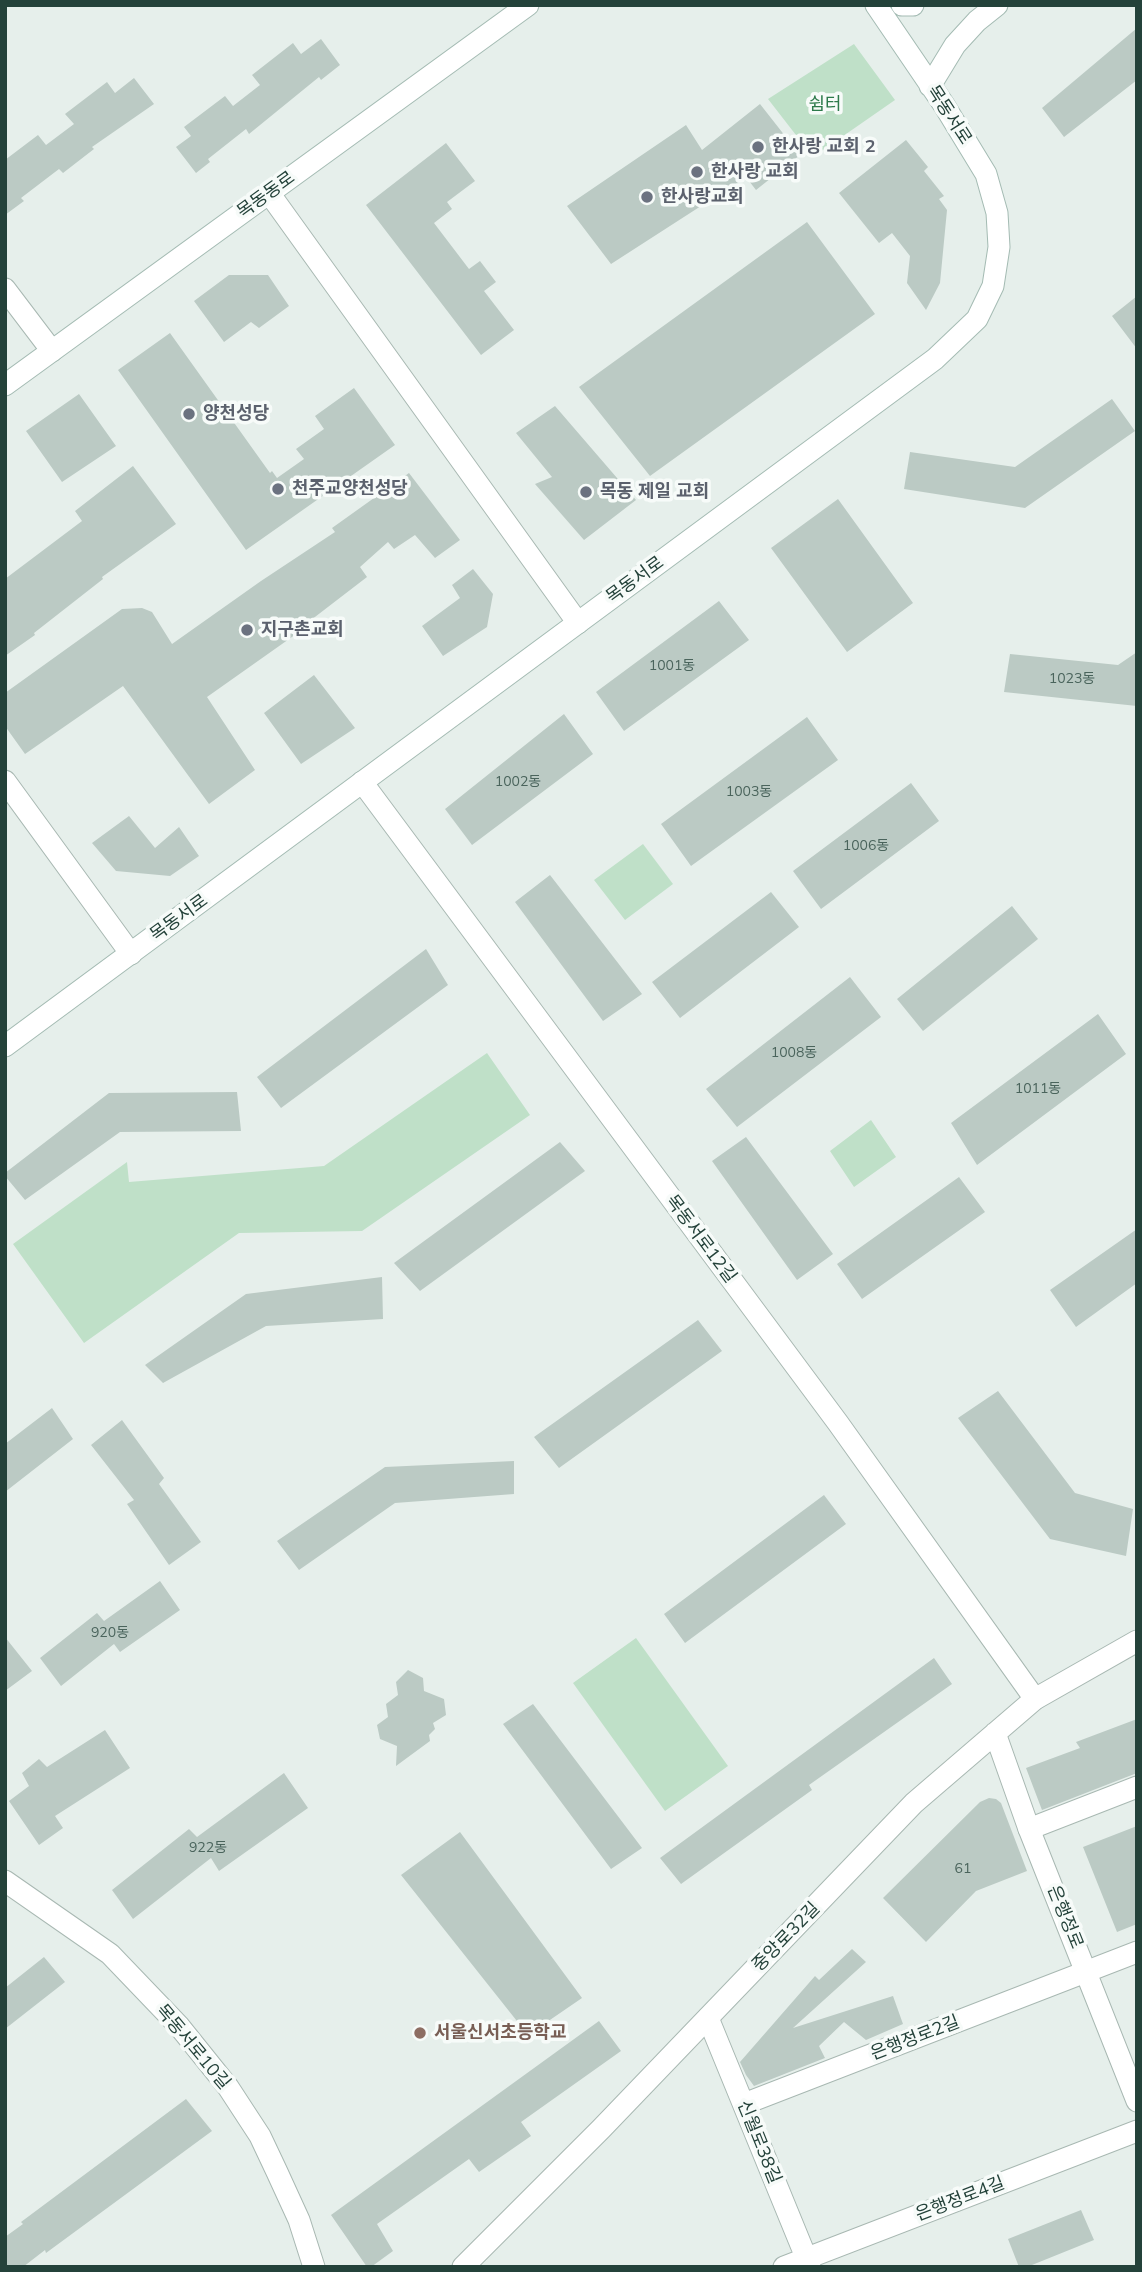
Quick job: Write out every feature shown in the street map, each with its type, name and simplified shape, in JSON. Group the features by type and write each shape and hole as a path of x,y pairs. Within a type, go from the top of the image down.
{"street":[{"name":"목동동로","path":"5,385 528,5"},
{"name":"목동서로","path":"5,1046 935,359 977,319 993,286 999,247 998,213 986,174 876,5"},
{"path":"902,5 913,5"},
{"path":"930,86 955,45 977,21 998,5"},
{"path":"269,193 578,623"},
{"path":"5,289 52,351"},
{"path":"5,781 131,954"},
{"name":"목동서로12길","path":"362,782 830,1412 1035,1699"},
{"name":"중앙로32길","path":"463,2267 592,2139 914,1803 1035,1699 1137,1641"},
{"name":"은행정로","path":"995,1733 1029,1829 1137,2101"},
{"path":"1029,1829 1137,1787"},
{"name":"목동서로10길","path":"5,1881 110,1955 179,2026 229,2087 260,2136 299,2220 314,2267"},
{"name":"은행정로2길","path":"744,2104 1137,1952"},
{"name":"신월로38길","path":"708,2018 808,2262"},
{"name":"은행정로4길","path":"784,2267 808,2262 1137,2131"}],"green space":[{"name":"쉼터","path":"854,44 895,100 813,157 768,99"},
{"path":"643,844 673,884 625,920 594,880"},
{"path":"487,1053 530,1115 362,1231 239,1233 84,1343 13,1244 127,1162 129,1182 324,1166"},
{"path":"871,1120 896,1157 854,1187 830,1151"},
{"path":"636,1638 728,1766 665,1811 573,1683"}],"building":[{"path":"1137,28 1137,80 1064,137 1042,108"},
{"path":"321,39 340,65 321,80 319,77 249,134 246,129 208,159 210,162 196,173 176,147 191,136 184,127 225,96 233,106 260,85 252,75 293,43 301,54"},
{"path":"134,78 154,104 92,147 94,149 63,173 59,169 21,198 24,201 5,215 5,160 38,135 46,145 74,124 65,114 107,82 115,93"},
{"name":"한사랑교회","path":"760,104 800,155 756,190 746,177 611,264 567,206 686,125 702,150"},
{"path":"906,140 928,167 924,171 944,196 939,199 947,210 940,283 926,310 907,283 910,256 892,233 879,243 839,193"},
{"path":"446,143 475,181 447,202 452,209 434,223 469,269 480,261 496,282 484,291 514,330 481,355 366,205"},
{"path":"807,222 875,314 650,476 579,387"},
{"path":"229,275 268,275 289,306 259,328 251,322 224,342 194,301"},
{"path":"1137,296 1137,349 1112,316"},
{"name":"양천성당","path":"170,333 270,473 272,471 277,478 304,459 296,449 324,429 315,416 354,388 395,445 246,550 118,370"},
{"path":"79,394 116,446 62,482 26,431"},
{"path":"1112,399 1135,431 1025,508 904,489 910,452 1015,467"},
{"path":"555,406 636,500 584,540 535,484 552,477 516,433"},
{"path":"133,466 176,524 102,577 103,579 34,633 35,635 5,656 5,579 82,521 75,511"},
{"path":"409,473 460,540 435,558 415,535 394,549 388,542 360,567 367,577 298,630 299,632 207,697 255,770 209,804 123,686 25,754 5,726 5,693 122,609 142,608 152,612 172,644 335,532 332,528"},
{"path":"838,499 913,603 847,652 771,548"},
{"path":"473,569 493,594 487,627 443,656 422,626 460,598 452,585"},
{"path":"719,601 749,640 624,731 596,692"},
{"path":"1137,652 1137,706 1004,692 1010,654 1118,665"},
{"path":"314,675 355,728 301,764 264,713"},
{"path":"564,714 593,754 472,845 445,809"},
{"path":"807,717 838,760 691,866 661,824"},
{"path":"911,783 939,821 821,909 793,871"},
{"path":"129,816 155,848 179,827 199,856 170,876 116,871 92,843"},
{"path":"550,875 642,994 603,1021 515,902"},
{"path":"771,892 799,927 680,1018 652,982"},
{"path":"1012,906 1038,939 923,1031 897,999"},
{"path":"426,949 448,985 281,1108 257,1077"},
{"path":"850,977 881,1017 737,1127 706,1089"},
{"path":"1098,1014 1126,1054 977,1165 951,1123"},
{"path":"237,1092 241,1131 120,1132 25,1200 5,1176 5,1173 109,1093"},
{"path":"746,1137 833,1254 797,1280 712,1161"},
{"path":"560,1142 585,1171 420,1291 394,1263"},
{"path":"959,1177 985,1212 862,1299 837,1264"},
{"path":"1137,1229 1137,1283 1076,1327 1050,1290"},
{"path":"382,1277 383,1319 266,1326 163,1383 145,1365 246,1294"},
{"path":"698,1320 722,1351 559,1468 534,1437"},
{"path":"998,1391 1075,1493 1133,1509 1126,1556 1050,1539 958,1418"},
{"path":"52,1408 73,1439 5,1492 5,1444"},
{"path":"122,1420 164,1478 159,1484 201,1542 169,1565 127,1504 134,1500 91,1445"},
{"path":"514,1461 514,1494 395,1503 299,1570 277,1541 385,1467"},
{"path":"824,1495 846,1524 685,1643 664,1614"},
{"path":"160,1581 180,1610 120,1652 114,1644 61,1686 40,1658 97,1613 104,1621"},
{"path":"5,1637 32,1671 5,1691"},
{"path":"934,1658 952,1684 809,1785 812,1790 681,1884 660,1858"},
{"path":"408,1670 423,1678 424,1691 444,1699 446,1715 433,1723 435,1729 429,1735 430,1741 396,1766 397,1746 380,1739 377,1725 388,1717 386,1704 398,1695 396,1682"},
{"path":"533,1704 642,1848 611,1869 503,1724"},
{"path":"1137,1719 1137,1773 1042,1810 1026,1768 1080,1748 1076,1742"},
{"path":"105,1730 130,1768 55,1816 63,1828 39,1845 9,1801 29,1786 22,1773 39,1759 47,1767"},
{"path":"284,1773 308,1808 219,1871 211,1858 133,1919 112,1890 189,1829 197,1837"},
{"path":"989,1798 1001,1803 1027,1871 976,1891 926,1942 883,1898 980,1802"},
{"path":"1137,1826 1137,1924 1117,1932 1083,1847"},
{"path":"460,1832 582,1998 528,2035 401,1875"},
{"path":"852,1949 866,1962 793,2028 893,1996 903,2024 866,2040 844,2022 819,2046 825,2058 754,2086 740,2062 815,1976 819,1980"},
{"path":"44,1957 65,1982 5,2029 5,1988"},
{"path":"599,2021 621,2051 521,2122 531,2136 479,2172 469,2159 377,2224 393,2251 367,2267 331,2215"},
{"path":"186,2099 212,2131 46,2253 45,2250 23,2267 5,2267 5,2237 23,2224 21,2222"},
{"path":"1081,2210 1094,2240 1027,2267 1019,2267 1008,2239"}],"place":[{"name":"한사랑 교회 2","path":"758,147"},
{"name":"한사랑 교회","path":"697,172"},
{"name":"한사랑교회","path":"647,197"},
{"name":"양천성당","path":"189,414"},
{"name":"천주교양천성당","path":"278,489"},
{"name":"목동 제일 교회","path":"586,492"},
{"name":"지구촌교회","path":"247,630"},
{"name":"서울신서초등학교","path":"420,2033"}]}
